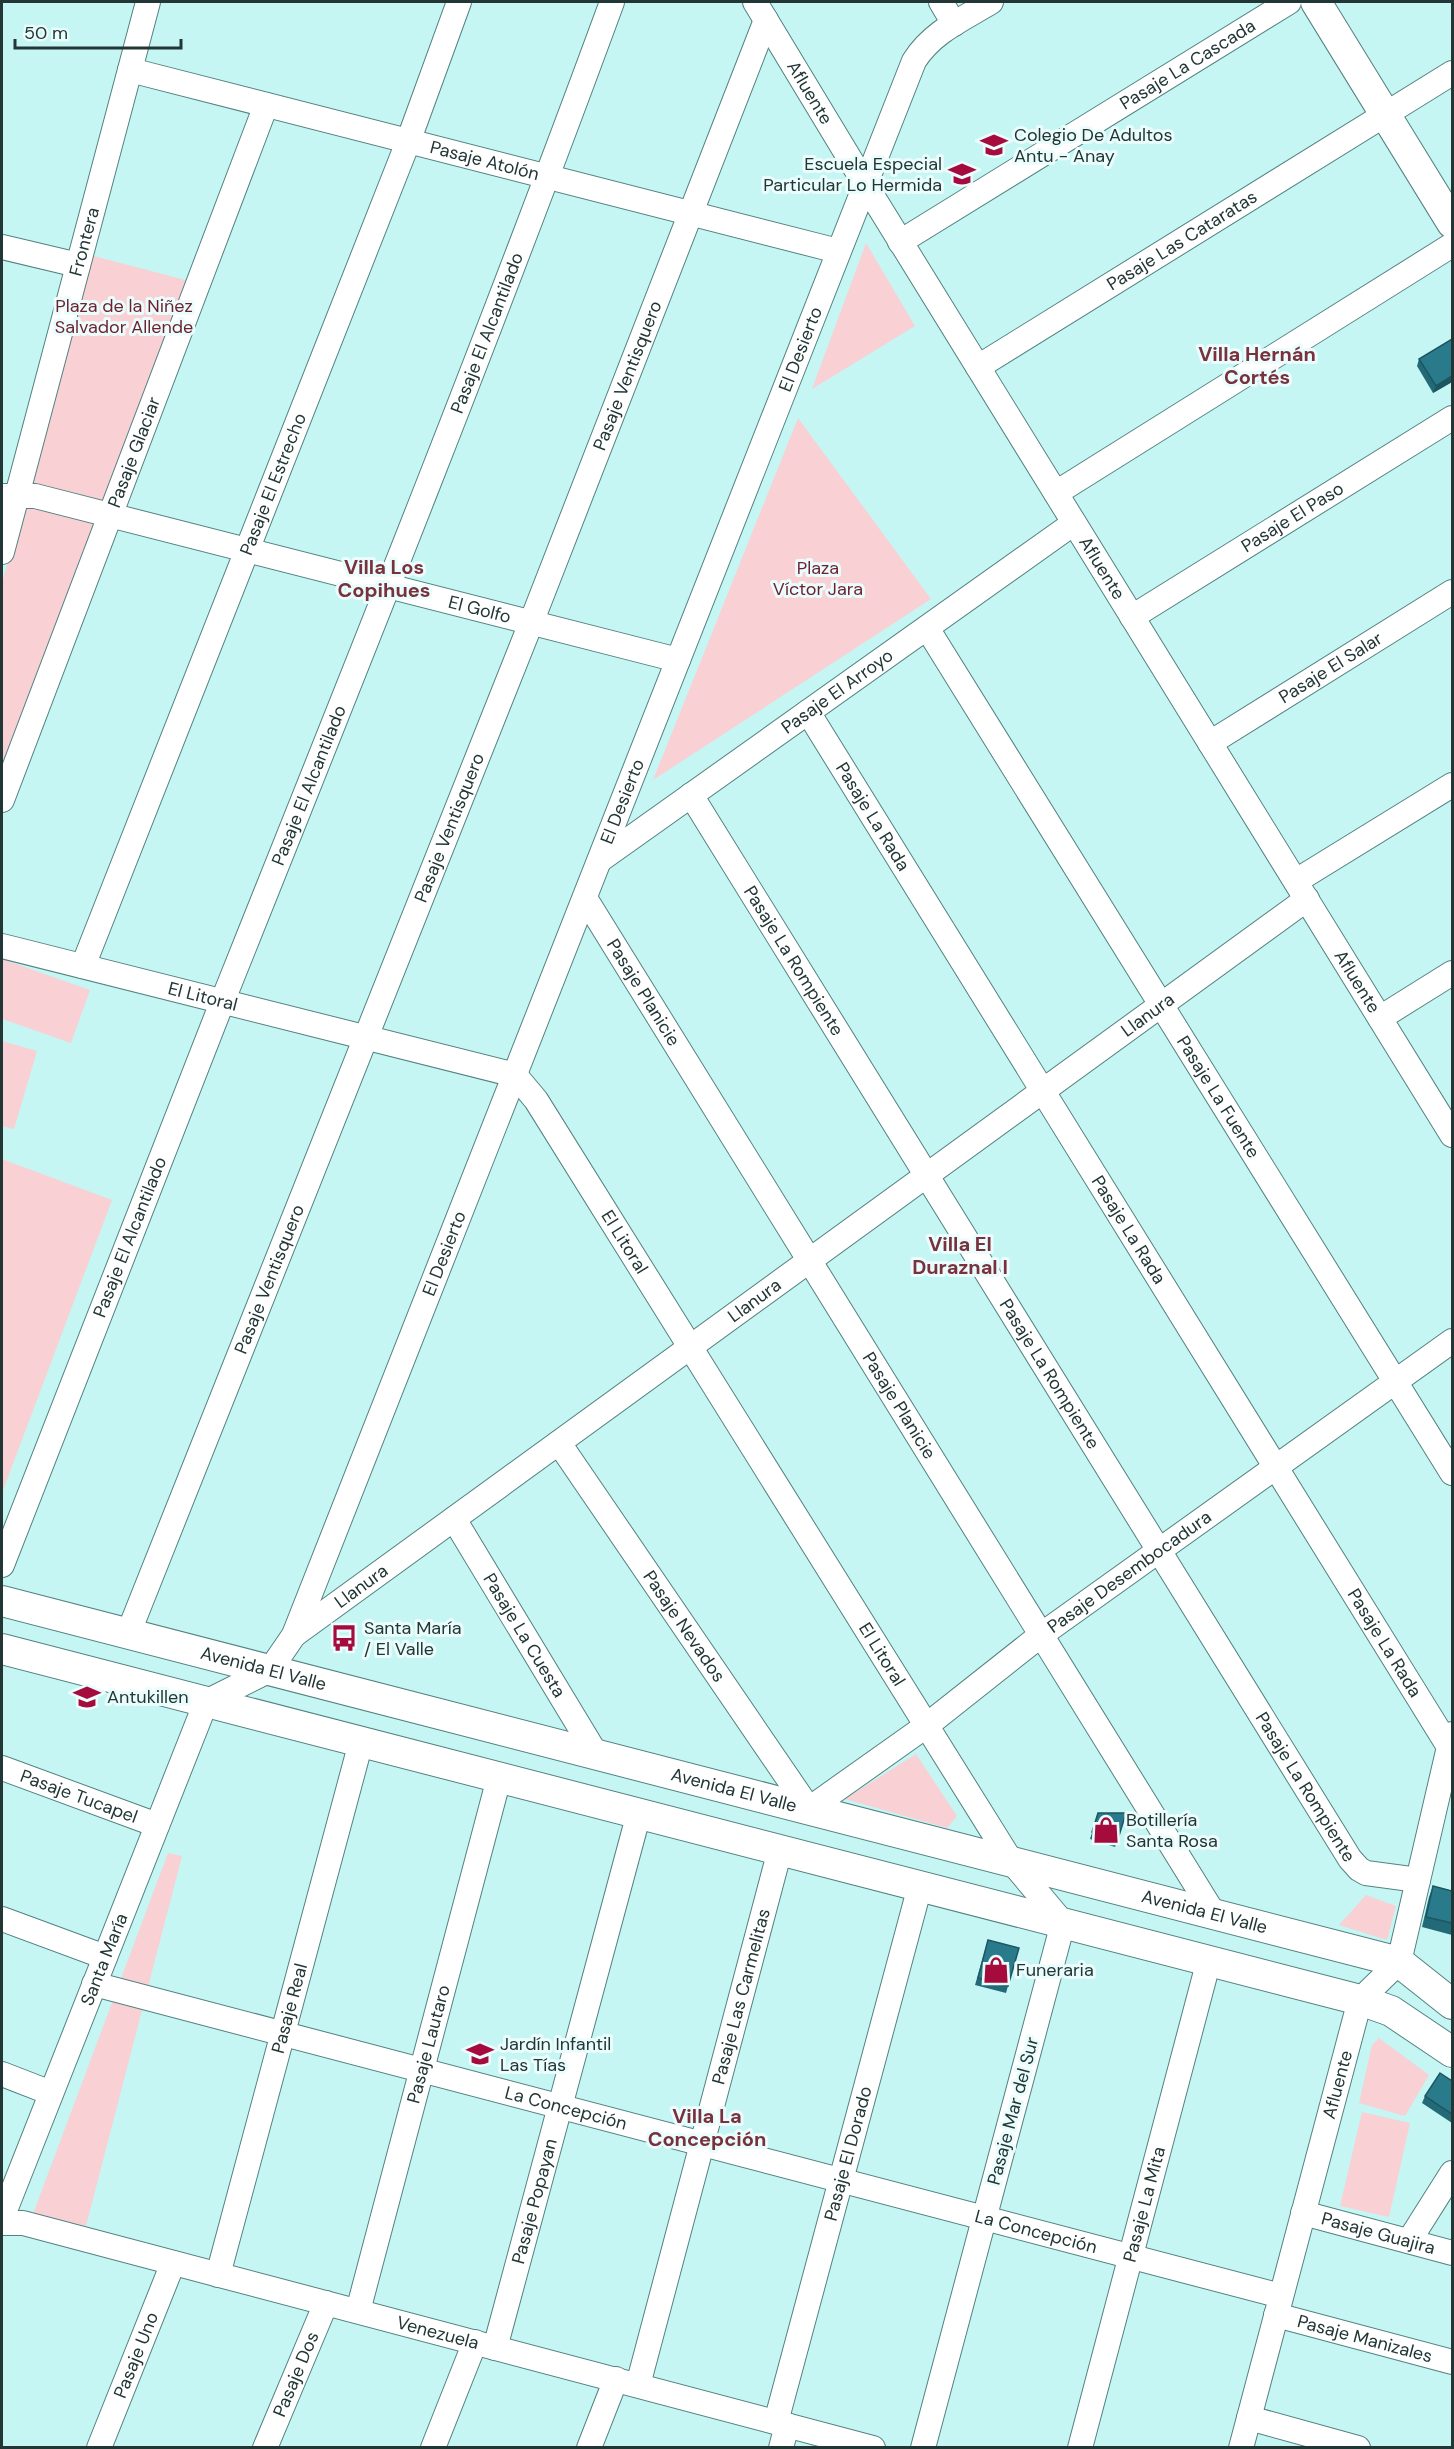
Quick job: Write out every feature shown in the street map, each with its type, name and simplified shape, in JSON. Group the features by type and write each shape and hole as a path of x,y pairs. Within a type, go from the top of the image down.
{"street":[{"name":"Frontera","path":"2,552 9,496 78,265 148,2"},
{"name":"Pasaje El Estrecho","path":"82,966 408,142 459,2"},
{"name":"Pasaje El Alcantilado","path":"2,1565 223,1001 389,587 548,177 612,2"},
{"path":"941,2 954,24"},
{"name":"El Desierto","path":"294,1635 914,61 928,42 991,2"},
{"name":"Pasaje La Cascada","path":"900,242 1289,2"},
{"path":"1316,2 1452,223"},
{"name":"Afluente","path":"760,11 900,242 1452,1135"},
{"name":"Pasaje Ventisquero","path":"128,1634 531,623 691,212 760,11"},
{"name":"Pasaje Atolón","path":"130,70 838,251"},
{"name":"Pasaje Las Cataratas","path":"978,367 1452,73"},
{"name":"Pasaje Glaciar","path":"2,800 266,105"},
{"path":"1056,493 1452,245"},
{"path":"2,248 78,265"},
{"name":"Pasaje El Paso","path":"1132,617 1452,418"},
{"name":"El Golfo","path":"9,496 35,496 678,660"},
{"name":"Pasaje El Arroyo","path":"600,860 1074,523"},
{"name":"Pasaje El Salar","path":"1210,743 1452,592"},
{"name":"Pasaje La Fuente","path":"927,628 1452,1473"},
{"name":"Pasaje La Rada","path":"808,712 1276,1467 1451,1743"},
{"name":"Llanura","path":"206,1702 270,1670 294,1635 1043,1092 1161,1005 1301,890 1452,785"},
{"name":"Pasaje La Rompiente","path":"691,795 1354,1864 1366,1873 1418,1880"},
{"name":"Pasaje Planicie","path":"585,898 1214,1914"},
{"name":"El Litoral","path":"2,946 515,1075 536,1100 1011,1861"},
{"path":"1380,1018 1452,973"},
{"name":"Pasaje Desembocadura","path":"809,1809 926,1726 1041,1635 1452,1341"},
{"name":"Pasaje Nevados","path":"559,1443 809,1809"},
{"name":"Pasaje La Cuesta","path":"454,1519 596,1754"},
{"name":"Avenida El Valle","path":"2,1601 1399,1962 1452,2004"},
{"path":"2,1649 1376,2004 1405,2019 1452,2052"},
{"name":"Santa María","path":"2,2218 206,1702"},
{"name":"Pasaje Real","path":"218,2275 361,1742"},
{"path":"1360,2000 1399,1962 1451,1743"},
{"name":"Pasaje Tucapel","path":"2,1768 157,1825"},
{"name":"Pasaje Lautaro","path":"358,2311 499,1778"},
{"path":"789,1852 809,1809"},
{"name":"Pasaje Popayan","path":"433,2448 485,2345 560,2107 639,1814"},
{"name":"Pasaje Las Carmelitas","path":"589,2448 627,2382 702,2144 789,1852"},
{"path":"1011,1861 1063,1923"},
{"name":"Pasaje El Dorado","path":"781,2431 840,2180 920,1886"},
{"path":"2,1919 105,1958"},
{"name":"Pasaje Mar del Sur","path":"922,2448 1063,1923"},
{"name":"Pasaje La Mita","path":"1080,2448 1209,1960"},
{"name":"La Concepción","path":"94,1984 1131,2257 1279,2305"},
{"name":"Afluente","path":"1241,2448 1360,2000"},
{"path":"2,2074 51,2092"},
{"path":"1409,2241 1452,2173"},
{"name":"Pasaje Guajira","path":"1303,2213 1452,2253"},
{"name":"Venezuela","path":"2,2223 23,2223 627,2382 781,2431 873,2448"},
{"name":"Pasaje Uno","path":"99,2448 173,2263"},
{"name":"Pasaje Dos","path":"265,2448 326,2303"},
{"name":"Pasaje Manizales","path":"1279,2305 1452,2362"},
{"path":"1249,2418 1358,2448"}],"green space":[{"path":"866,243 915,326 812,389"},
{"name":"Plaza de la Niñez Salvador Allende","path":"90,255 189,281 2,776 2,583"},
{"name":"Plaza Víctor Jara","path":"798,418 931,599 653,780"},
{"path":"2,959 90,990 71,1043 2,1019"},
{"path":"2,1041 37,1051 14,1129 2,1126"},
{"path":"2,1159 112,1200 2,1493"},
{"path":"916,1754 957,1816 947,1828 845,1799"},
{"path":"168,1853 182,1856 86,2226 33,2214"},
{"path":"1366,1895 1396,1906 1387,1940 1339,1925"},
{"path":"1379,2038 1429,2075 1405,2116 1359,2103 1372,2045"},
{"path":"1362,2112 1410,2123 1389,2217 1340,2206"}],"building":[{"path":"1452,339 1452,376 1436,386 1419,359"},
{"name":"Botillería Santa Rosa","path":"1098,1813 1126,1813 1118,1839 1092,1832"},
{"path":"1433,1886 1452,1891 1452,1923 1426,1917"},
{"name":"Funeraria","path":"988,1940 1019,1948 1008,1986 978,1978"},
{"path":"1440,2073 1452,2081 1452,2114 1425,2096"}],"place":[{"name":"Colegio De Adultos Antu - Anay","path":"994,145"},
{"name":"Escuela Especial Particular Lo Hermida","path":"962,174"},
{"name":"Santa María / El Valle","path":"344,1638"},
{"name":"Antukillen","path":"87,1697"},
{"name":"Botillería Santa Rosa","path":"1106,1830"},
{"name":"Funeraria","path":"996,1970"},
{"name":"Jardín Infantil Las Tías","path":"480,2054"}],"district":[{"name":"Villa Hernán Cortés","path":"1257,366"},
{"name":"Villa Los Copihues","path":"384,578"},
{"name":"Villa El Duraznal I","path":"960,1256"},
{"name":"Villa La Concepción","path":"707,2128"}]}
